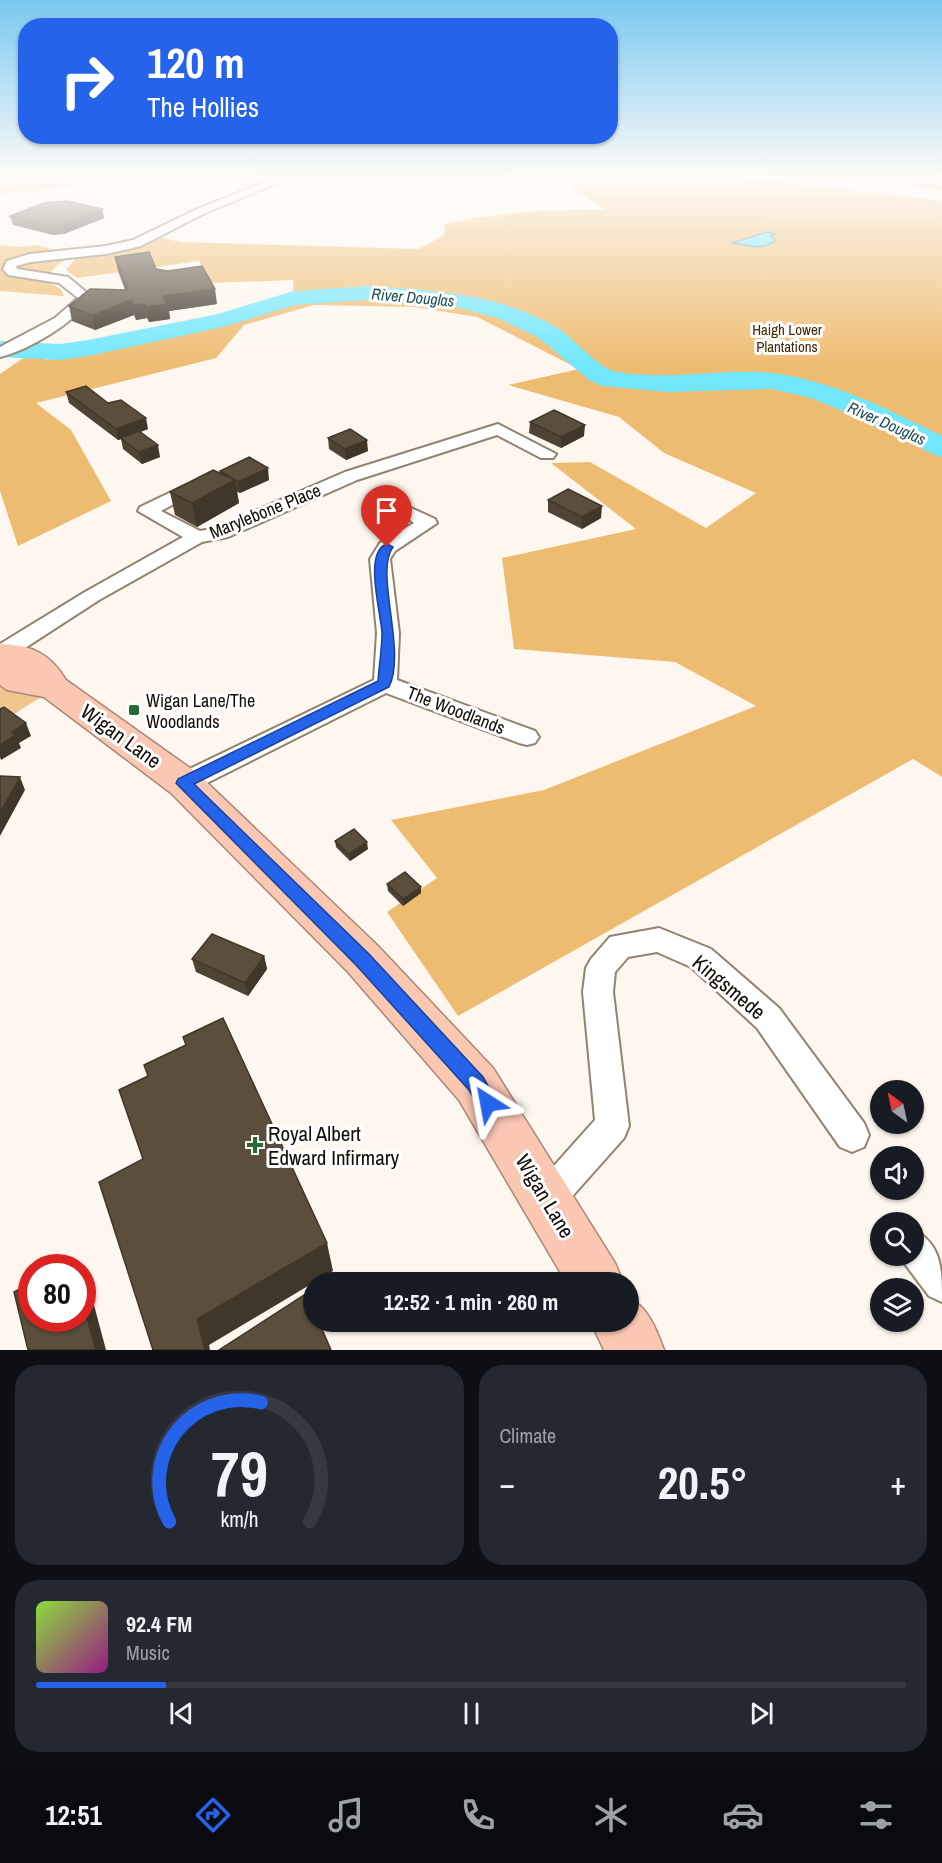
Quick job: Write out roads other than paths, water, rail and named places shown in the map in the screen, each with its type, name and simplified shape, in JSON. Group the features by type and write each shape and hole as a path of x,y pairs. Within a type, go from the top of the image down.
{"highway":[{"name":"Wigan Lane","path":"0,654 21,654 44,668 53,687"},
{"name":"Wigan Lane","path":"0,669 19,682 53,687 138,747 184,783 363,959 476,1084 548,1198 590,1272"},
{"path":"625,1332 636,1350"}],"street":[{"path":"4,351 64,318 81,304 85,297 63,280 20,274 9,267 15,262 30,258 106,250 143,240"},
{"path":"0,278 70,284"},
{"name":"Marylebone Place","path":"0,654 92,596 197,537 220,533 351,476 498,429 547,454"},
{"path":"192,489 147,511 197,537"},
{"path":"184,783 385,684 388,633 380,559 387,547 428,523 411,514"},
{"name":"The Woodlands","path":"385,684 526,737"},
{"name":"Kingsmede","path":"548,1198 612,1126 598,992 601,968 620,946 659,940 701,958 768,1018 852,1134"},
{"path":"924,1260 942,1282"}],"water":[{"path":"742,240 775,241 764,246 732,243"}],"waterway":[{"name":"River Douglas","path":"0,349 60,352 88,348 223,320 293,298 367,293 450,298 473,302 508,314 548,333 598,374 611,380 668,384 772,381 820,392 884,418 942,448"}],"place":[{"name":"Wigan Lane/The Woodlands","path":"134,710"},
{"name":"Royal Albert Edward Infirmary","path":"255,1145"}],"park label":[{"name":"Haigh Lower Plantations","path":"787,338"}]}
